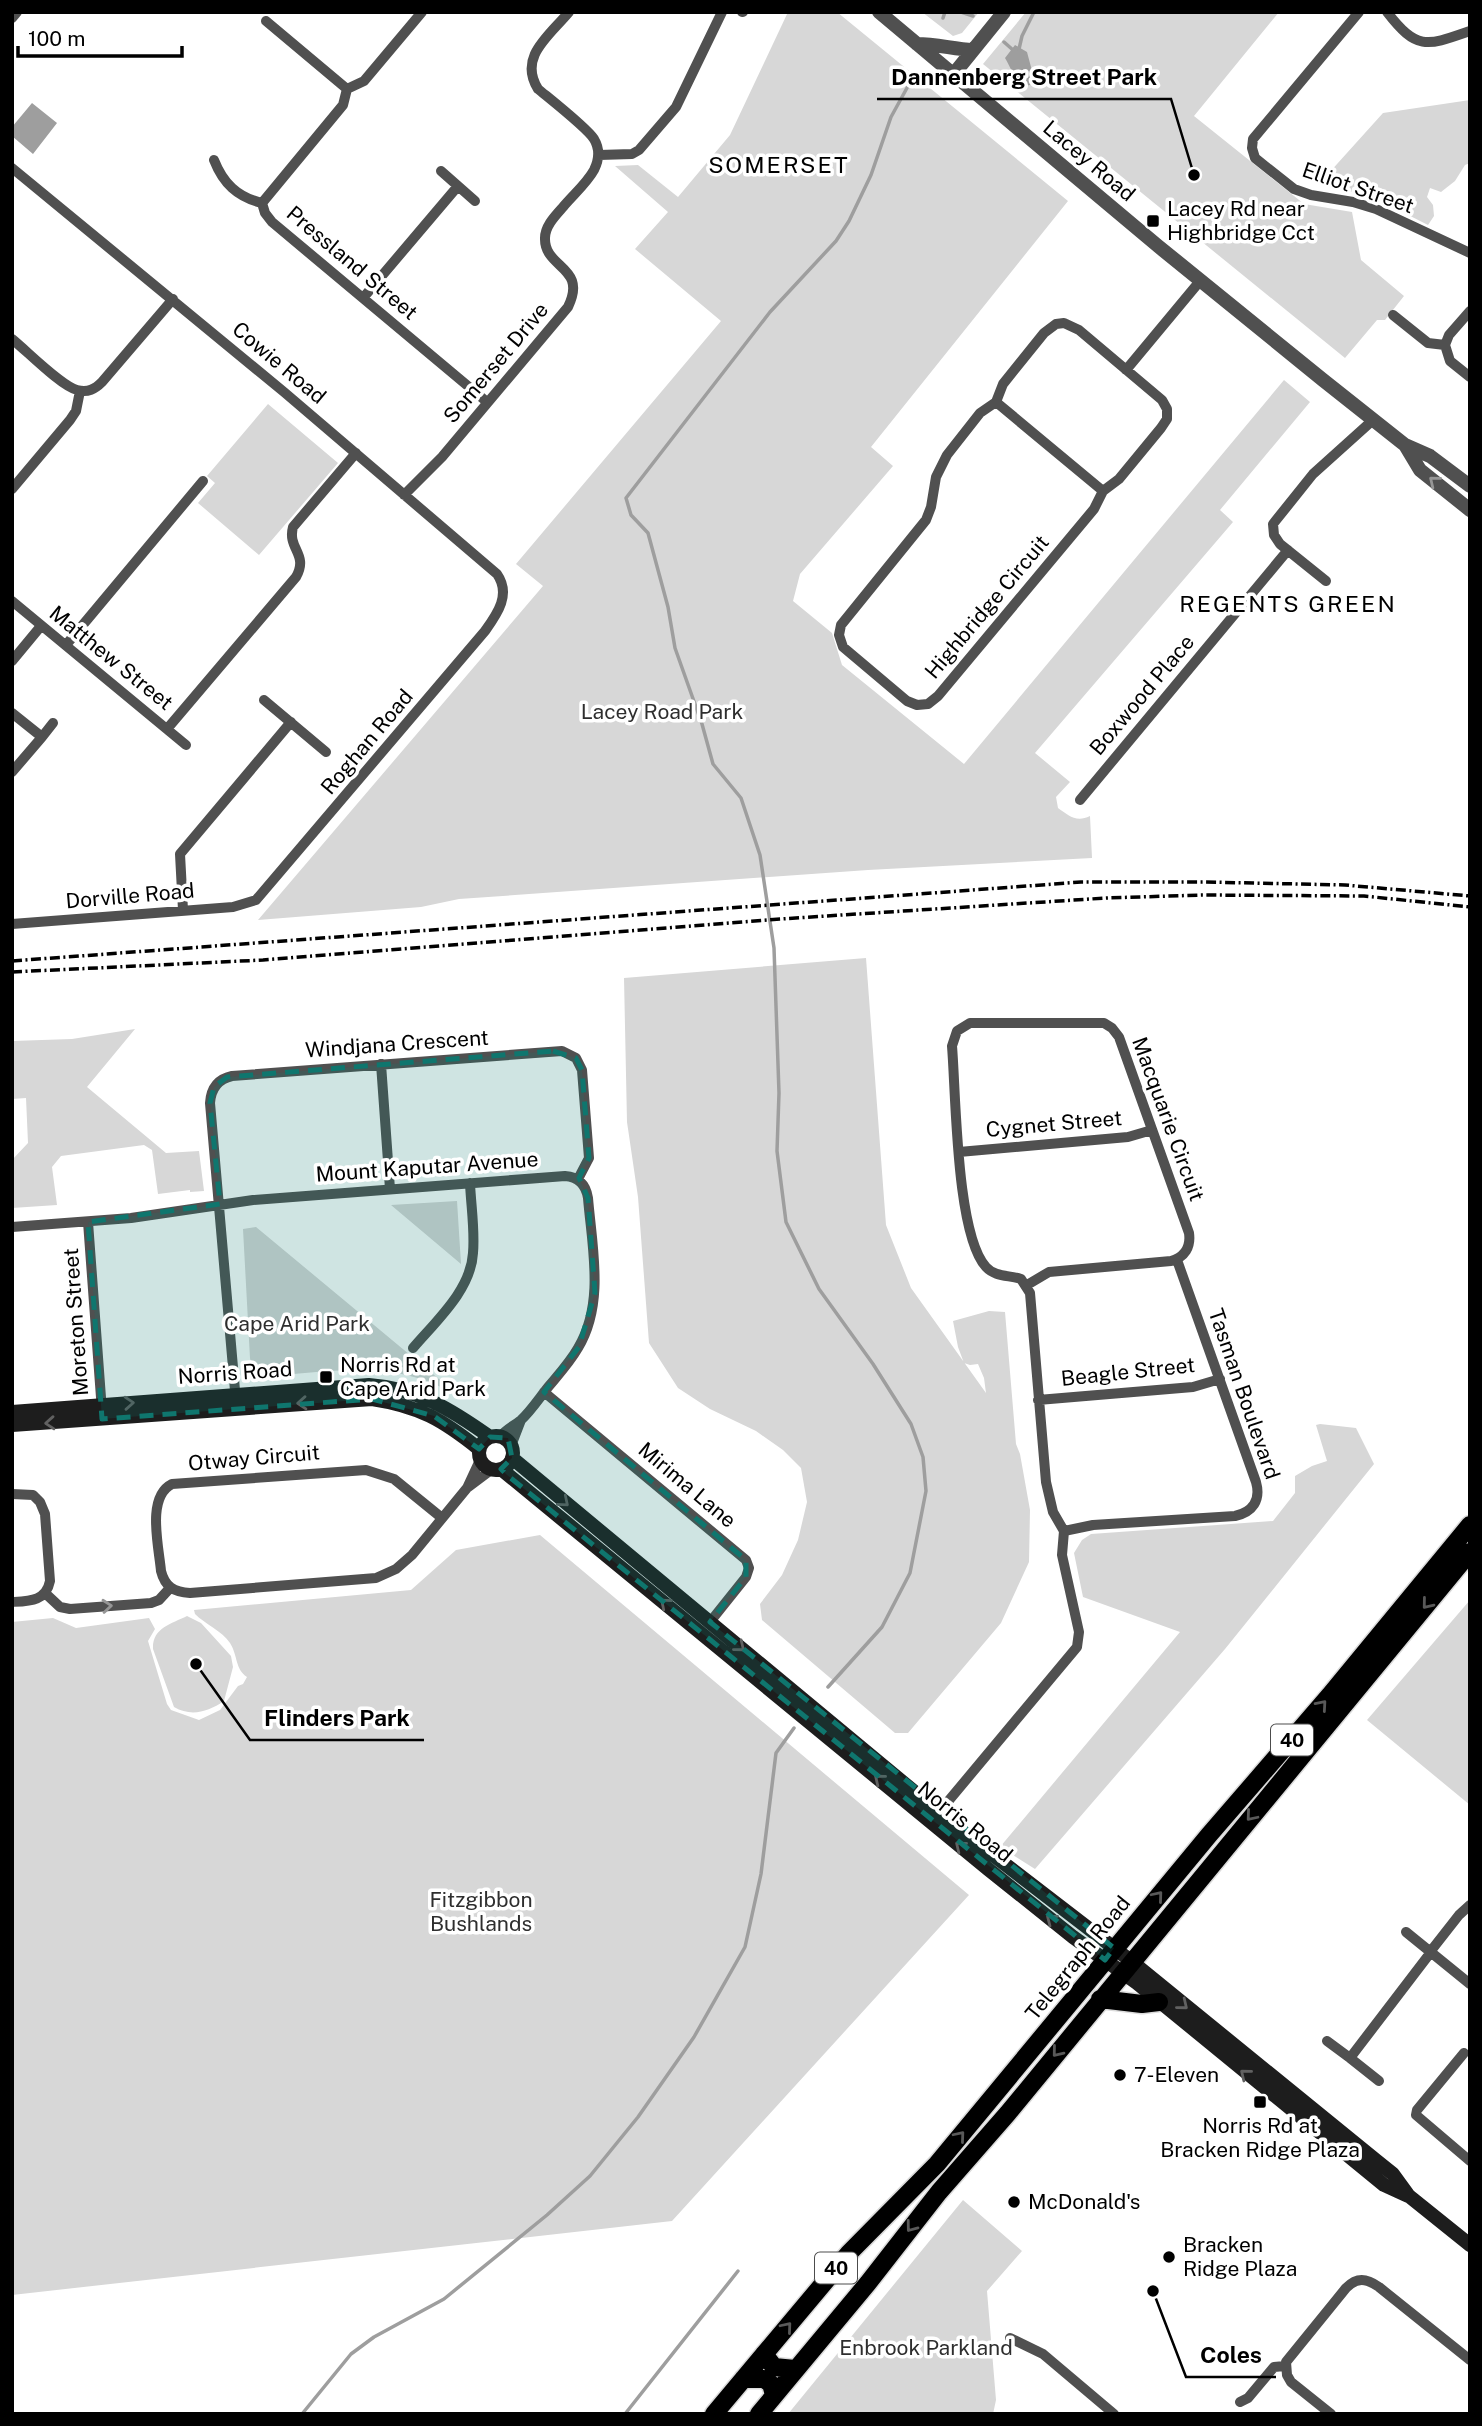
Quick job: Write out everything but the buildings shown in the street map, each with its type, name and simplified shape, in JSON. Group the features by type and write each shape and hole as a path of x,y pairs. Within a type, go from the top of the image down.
{"main road":[{"name":"Norris Road","path":"236,1402 355,1385 386,1386 416,1393 438,1403 503,1444 935,1817"},
{"name":"Norris Road","path":"12,1425 102,1412 236,1402 372,1399 393,1402 434,1416 456,1430 488,1462 935,1817 984,1849 1126,1967 1378,2162 1392,2174 1409,2196 1470,2245"},
{"name":"Norris Road","path":"12,1412 102,1412"},
{"path":"488,1462 503,1444"},
{"path":"488,1462 503,1444"},
{"name":"Telegraph Road","path":"714,2414 849,2253 937,2164 1470,1525"},
{"name":"Telegraph Road","path":"759,2414 868,2283 939,2192 1008,2113 1470,1552"},
{"name":"Norris Road","path":"1126,1967 1159,2002 1384,2185 1409,2196"},
{"path":"1100,1999 1142,2004 1159,2002"},
{"path":"764,2354 774,2367 796,2369"},
{"path":"743,2379 764,2379 771,2384 774,2395"}],"street":[{"path":"12,18 17,12"},
{"name":"Pressland Street","path":"422,12 364,81 347,89 343,105 262,203 272,222 487,402"},
{"path":"569,12 533,55 531,79 538,89 593,138 599,155 632,154 639,150 681,98 722,12"},
{"name":"Lacey Road","path":"879,12 1200,281 1405,446 1430,456 1470,486"},
{"path":"953,75 1004,12"},
{"name":"Elliot Street","path":"1359,12 1253,139 1255,158 1294,189 1376,209 1470,253"},
{"path":"1387,12 1407,35 1418,42 1433,44 1470,31"},
{"path":"266,21 347,89"},
{"path":"917,44 938,44 973,50"},
{"name":"Somerset Drive","path":"404,495 432,468 568,307 574,295 574,283 569,274 548,253 544,242 545,232 551,221 593,172 599,155"},
{"path":"214,160 221,177 238,193 248,200 262,203"},
{"name":"Cowie Road","path":"12,168 173,299 497,574 504,588 503,599"},
{"path":"440,171 475,201"},
{"path":"363,298 458,186"},
{"path":"1126,370 1200,281"},
{"path":"12,339 68,386 80,391 92,390 99,386 173,299"},
{"path":"1470,311 1449,335 1445,345 1450,360 1470,377"},
{"path":"1393,315 1428,343 1445,345"},
{"name":"Highbridge Circuit","path":"1059,323 1069,324 1079,330 1126,370 1165,404 1167,419 1119,479 1103,491 1094,509 933,701 922,706 912,704 840,643 839,630 843,621 926,520 942,462 980,413 996,402 1003,384 1044,333 1059,323"},
{"path":"12,489 71,420 76,411 80,391"},
{"path":"996,402 1103,491"},
{"path":"1326,581 1273,535 1275,520 1322,464 1373,420"},
{"name":"Lacey Road","path":"1405,446 1420,470 1470,510"},
{"path":"167,729 296,577 301,563 300,555 292,542 293,527 356,453"},
{"path":"66,645 203,481"},
{"name":"Boxwood Place","path":"1080,800 1288,550"},
{"name":"Roghan Road","path":"250,903 265,890 444,680 492,621 503,599"},
{"name":"Matthew Street","path":"12,601 186,745"},
{"path":"12,661 41,626"},
{"path":"264,700 326,752"},
{"path":"12,713 42,737"},
{"path":"183,910 180,854 291,722"},
{"path":"12,772 52,723"},
{"name":"Dorville Road","path":"12,924 233,907 250,903"},
{"name":"Macquarie Circuit","path":"1027,1285 1017,1278 997,1275 988,1269 981,1260 964,1210 952,1046 957,1031 970,1023 1100,1022 1109,1025 1119,1037 1189,1233 1187,1249 1177,1260"},
{"name":"Windjana Crescent","path":"220,1204 210,1103 217,1083 232,1076 553,1051 573,1055 582,1070 589,1157 578,1179"},
{"path":"380,1064 390,1189"},
{"name":"Cygnet Street","path":"959,1152 1128,1138 1152,1130"},
{"name":"Mount Kaputar Avenue","path":"12,1227 131,1218 220,1204 390,1189 565,1176 578,1179"},
{"path":"503,1444 506,1429 521,1420 544,1392 579,1347 587,1330 593,1308 594,1277 588,1198 586,1188 578,1179"},
{"path":"413,1348 457,1295 469,1274 474,1250 470,1183"},
{"path":"220,1204 236,1402"},
{"name":"Moreton Street","path":"88,1222 102,1412"},
{"path":"935,1817 1077,1647 1079,1632 1062,1555 1064,1531 1051,1507 1038,1400 1031,1298 1027,1285 1049,1272 1177,1260"},
{"name":"Tasman Boulevard","path":"1064,1531 1093,1525 1235,1516 1251,1509 1257,1500 1257,1484 1177,1260"},
{"name":"Beagle Street","path":"1038,1400 1193,1387 1220,1378"},
{"name":"Mirima Lane","path":"544,1392 746,1560 746,1577 710,1622"},
{"path":"45,1593 60,1607 70,1609 151,1603 159,1600 170,1588 180,1593 190,1593 376,1578 405,1563 488,1462"},
{"name":"Otway Circuit","path":"170,1588 163,1580 161,1571 156,1504 162,1492 172,1484 366,1469 394,1479 442,1518"},
{"path":"12,1494 33,1495 43,1507 50,1581 45,1593 35,1600 12,1602"},
{"path":"1350,2058 1460,1914 1470,1905"},
{"path":"1406,1932 1470,1984"},
{"path":"1327,2041 1379,2081"},
{"path":"1464,2053 1417,2110 1416,2115 1470,2161"},
{"path":"1331,2414 1291,2382 1285,2366 1290,2355 1346,2288 1360,2279 1379,2287 1470,2360"},
{"path":"1010,2338 1043,2354 1114,2414"},
{"path":"1240,2402 1248,2398 1274,2367 1285,2366"}],"highlighted area":[{"path":"553,1051 576,1058 582,1070 589,1158 579,1178 588,1198 595,1293 579,1347 544,1392 746,1560 746,1577 710,1622 1114,1948 1105,1960 507,1475 501,1469 512,1458 508,1438 490,1437 479,1449 434,1416 372,1399 102,1419 88,1222 220,1204 210,1103 214,1087 227,1077"}],"green space":[{"name":"Lacey Road Park","path":"788,12 837,12 1068,201 871,447 893,466 800,574 793,601 832,633 842,665 964,764 1284,380 1310,402 1220,510 1233,522 1035,753 1070,782 1056,797 1058,808 1076,818 1090,816 1092,858 868,870 459,899 421,907 258,920 543,586 516,564 721,321 635,249 668,212 615,166 638,165 678,197 730,135"},
{"path":"922,12 979,12 962,33 953,36"},
{"path":"1026,12 1279,12 1194,116 1304,204 1352,212 1361,260 1404,296 1385,320 1377,320 1345,358 983,64"},
{"path":"1470,100 1470,163 1465,165 1455,181 1441,192 1430,188 1427,197 1433,205 1434,216 1428,225 1365,193 1319,184 1383,113"},
{"path":"268,404 338,463 259,555 198,503 215,483 207,476"},
{"path":"866,958 886,1225 911,1288 963,1361 953,1321 989,1311 1005,1312 1016,1444 1030,1510 1029,1562 1001,1623 908,1733 895,1733 762,1620 760,1604 782,1575 798,1540 807,1502 801,1468 783,1450 756,1431 710,1409 678,1388 649,1343 638,1197 627,1122 624,978","holes":["965,1363 978,1364 986,1393"]},
{"path":"135,1029 87,1087 166,1153 199,1151 204,1191 158,1194 152,1150 144,1145 61,1156 52,1167 57,1205 12,1208 12,1160 28,1143 26,1098 12,1099 12,1041 72,1039"},
{"path":"457,1201 461,1264 391,1205"},
{"name":"Cape Arid Park","path":"256,1227 463,1399 429,1382 385,1371 345,1370 265,1376 256,1372 250,1358 243,1229"},
{"path":"1316,1425 1356,1428 1374,1464 1225,1649 1035,1869 1000,1847 1180,1632 1083,1597 1074,1553 1082,1540 1091,1534 1273,1521 1295,1493 1295,1476 1327,1461"},
{"name":"Fitzgibbon Bushlands","path":"540,1535 969,1895 672,2221 12,2295 12,1622 53,1618 76,1628 149,1618 155,1629 148,1641 167,1704 171,1710 199,1720 220,1710 247,1677 240,1670 230,1643 195,1614 194,1610 411,1590 456,1550"},
{"path":"1470,1600 1470,1805 1367,1720"},
{"path":"187,1616 201,1623 231,1656 233,1667 224,1701 199,1712 187,1712 174,1707 153,1649 159,1631"},
{"name":"Enbrook Parkland","path":"963,2200 1022,2251 987,2291 996,2400 993,2414 788,2414"}],"shaded area":[{"path":"1015,45 1027,52 1035,82 1029,85 1020,83 1005,58"},
{"path":"32,103 57,123 33,154 12,136 12,127"}],"waterway":[{"path":"943,18 945,12"},
{"path":"961,12 973,16"},
{"path":"1019,49 1022,36 1034,12"},
{"path":"1004,42 1013,50"},
{"path":"828,1687 882,1627 910,1573 926,1491 923,1457 911,1424 873,1364 819,1289 786,1222 777,1151 779,1093 774,948 760,855 741,798 713,764 675,648 668,607 648,533 631,515 626,498 770,312 836,241 849,221 871,175 891,117 913,77"},
{"path":"302,2414 351,2354 374,2337 444,2299 547,2215 590,2176 638,2117 694,2037 745,1947 761,1874 776,1753 794,1728"},
{"path":"625,2414 738,2271"}],"railway":[{"path":"12,961 1081,882 1345,885 1470,896"},
{"path":"12,972 263,960 780,919 1106,898 1202,895 1364,896 1470,907"}],"place":[{"name":"Dannenberg Street Park","path":"1194,175"},
{"name":"Lacey Rd near Highbridge Cct","path":"1153,221"},
{"name":"Norris Rd at Cape Arid Park","path":"326,1377"},
{"name":"Flinders Park","path":"196,1664"},
{"name":"7-Eleven","path":"1120,2075"},
{"name":"Norris Rd at Bracken Ridge Plaza","path":"1260,2102"},
{"name":"McDonald's","path":"1014,2202"},
{"name":"Bracken Ridge Plaza","path":"1169,2257"},
{"name":"Coles","path":"1153,2291"}],"district":[{"name":"SOMERSET","path":"779,165"},
{"name":"REGENTS GREEN","path":"1288,604"}]}
